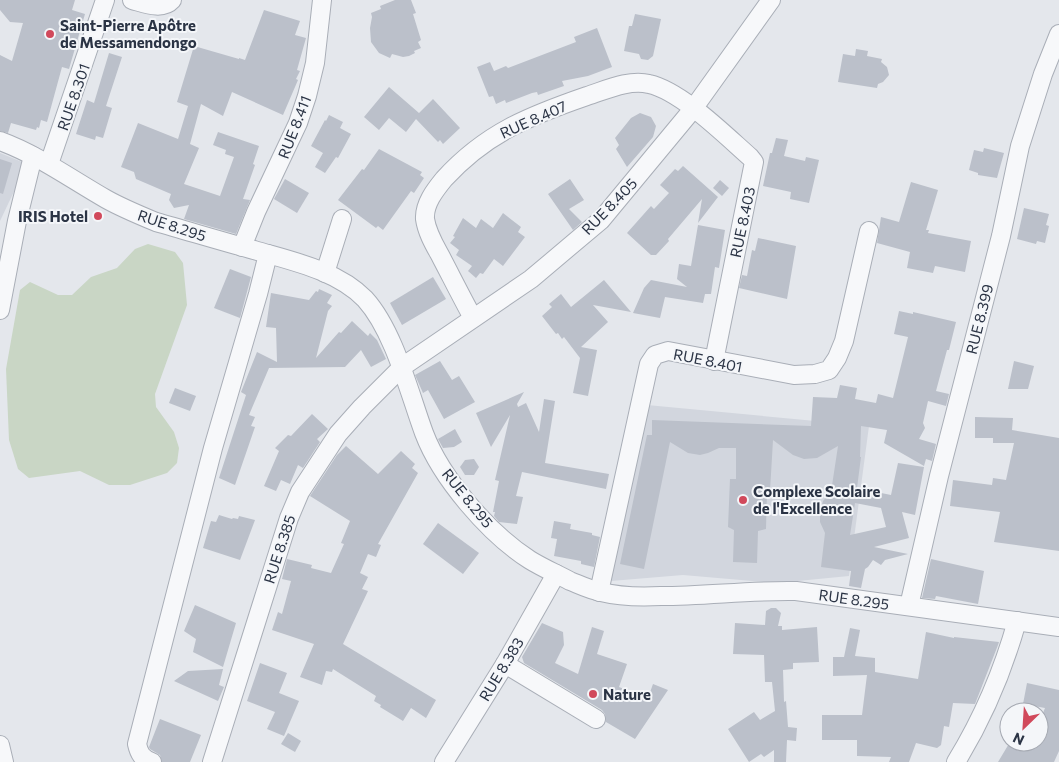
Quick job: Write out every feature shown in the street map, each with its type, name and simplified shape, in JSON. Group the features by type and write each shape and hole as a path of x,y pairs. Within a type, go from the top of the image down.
{"street":[{"name":"RUE 8.301","path":"49,164 105,0"},
{"path":"132,0 158,6 169,4 172,0"},
{"name":"RUE 8.411","path":"242,247 256,212 298,123 315,63 322,0"},
{"name":"RUE 8.405","path":"402,367 531,279 601,220 693,109 771,0"},
{"name":"RUE 8.399","path":"909,606 939,476 1001,236 1020,146 1043,74 1059,34"},
{"name":"RUE 8.407","path":"473,318 430,236 425,219 427,204 439,185 459,163 480,145 510,126 542,112 623,84 648,83 667,90 693,109"},
{"name":"RUE 8.403","path":"693,109 731,139 754,162 714,360"},
{"name":"RUE 8.295","path":"0,142 49,164 106,200 156,222 268,254 325,273 352,288 378,316 402,367 426,436 440,464 463,497 485,522 505,540 530,560 556,574 599,592 628,597 693,596 774,590 796,591 1059,627"},
{"path":"0,310 16,221 33,156"},
{"path":"325,273 342,219"},
{"name":"RUE 8.401","path":"599,592 649,364 655,355 668,352 794,375 815,374 829,370 837,358 844,341 869,232"},
{"path":"152,762 139,753 136,744 213,448 268,254"},
{"name":"RUE 8.385","path":"212,762 286,527 300,492 338,434 402,367"},
{"name":"RUE 8.383","path":"444,762 505,664 556,574"},
{"path":"956,762 989,700 1003,667 1017,621"},
{"path":"505,664 596,719"},
{"path":"0,745 4,762"}],"shaded area":[{"path":"0,153 27,164 0,221"},
{"name":"Complexe Scolaire de l'Excellence","path":"647,405 869,426 849,576 777,583 683,575 611,581"}],"green space":[{"path":"148,244 175,252 183,263 187,305 155,394 156,407 174,432 179,448 177,463 167,473 130,485 109,485 80,471 29,478 18,469 9,440 6,369 20,290 30,282 58,295 72,295 91,277 117,268 135,249"}],"building":[{"path":"0,0 75,0 72,10 85,14 69,69 62,67 47,122 41,120 39,128 37,127 36,130 11,123 8,133 0,131 0,55 12,61 23,23 10,22 0,10"},
{"path":"395,0 411,0 416,13 413,14 421,40 418,42 421,48 409,56 403,57 392,54 390,58 379,53 371,42 371,13 381,9 380,6"},
{"path":"264,10 300,21 295,35 306,38 297,70 300,71 296,79 298,80 283,115 232,92 223,116 201,104 190,144 199,148 184,184 220,196 234,157 225,154 226,150 213,145 218,132 259,146 253,164 255,165 243,199 250,200 236,234 184,219 189,205 174,208 169,200 171,194 136,179 134,172 121,167 138,123 178,139 188,106 177,102 194,46 245,60"},
{"path":"635,14 661,19 653,56 648,60 641,59 639,54 624,51 629,26 632,26"},
{"path":"597,28 612,67 588,76 562,81 564,86 538,95 537,92 532,93 506,103 505,100 496,104 493,96 489,97 477,67 490,62 494,71 506,66 508,68 576,42 574,37"},
{"path":"856,49 868,51 867,56 882,59 881,62 887,67 889,75 883,82 878,84 877,88 838,82 843,54 855,56"},
{"path":"109,53 122,57 106,106 112,108 103,138 96,136 95,140 76,134 87,100 94,103"},
{"path":"389,87 419,113 433,99 460,128 443,144 440,140 438,142 416,119 406,132 389,118 379,130 364,117"},
{"path":"640,113 651,117 656,126 653,137 627,167 616,149 619,145 615,138 631,118"},
{"path":"329,115 343,122 340,128 351,134 338,158 336,157 325,173 315,167 323,153 311,146"},
{"path":"776,138 788,140 784,156 805,161 806,157 819,160 809,203 790,199 791,192 763,186 770,153 772,153"},
{"path":"984,148 1004,153 997,178 978,175 978,173 969,170 974,150 983,152"},
{"path":"379,149 422,172 420,175 424,178 414,193 411,191 383,230 378,226 376,228 338,200"},
{"path":"0,159 12,163 3,194 0,193"},
{"path":"683,166 718,197 698,223 702,199 668,239 669,241 656,255 651,255 627,233 651,206 654,209 669,193 660,185 675,169 678,171"},
{"path":"285,179 309,193 297,213 274,199"},
{"path":"570,179 584,200 569,209 582,222 573,230 548,194"},
{"path":"720,180 729,188 722,196 713,188"},
{"path":"911,182 938,190 926,230 929,230 928,233 971,241 965,272 935,266 933,273 907,268 910,252 877,243 881,217 899,222"},
{"path":"1024,208 1049,214 1046,225 1049,226 1045,243 1037,241 1036,244 1017,239"},
{"path":"503,213 521,227 518,232 525,237 503,266 494,259 483,274 480,273 476,278 468,271 472,266 456,255 459,250 450,243 455,237 453,236 463,218 476,228 481,219 493,228"},
{"path":"698,225 725,230 719,268 715,267 711,294 705,294 703,303 665,297 660,318 633,313 644,288 651,280 687,287 677,279 679,264 691,266"},
{"path":"758,238 796,246 787,299 739,288 742,275 747,276 752,250 755,251"},
{"path":"230,269 251,277 240,318 214,308"},
{"path":"433,277 446,299 402,325 390,303"},
{"path":"604,280 631,312 593,305 608,322 581,347 597,350 588,396 573,393 580,358 564,337 562,339 558,333 556,334 542,316 552,307 549,304 561,294 571,307"},
{"path":"319,289 332,295 327,303 332,306 328,311 316,358 339,332 341,333 352,321 368,336 370,333 377,340 386,359 371,367 361,350 345,367 269,368 249,415 255,417 251,426 255,427 235,485 219,478 246,395 241,392 257,352 277,362 276,328 266,327 271,293 309,300"},
{"path":"899,311 913,314 913,312 956,322 936,391 949,394 946,406 928,401 923,423 925,428 919,439 936,444 932,461 926,459 924,466 884,443 887,430 861,426 861,457 857,488 891,495 898,463 924,467 915,515 902,512 909,538 874,547 908,554 885,560 881,565 873,560 865,569 861,588 849,586 851,571 821,567 825,533 820,522 820,513 823,501 831,492 838,446 817,458 804,459 793,455 773,440 770,491 767,491 766,529 758,531 757,563 733,562 734,530 728,527 730,479 736,479 736,448 719,448 700,455 688,453 670,442 644,569 620,564 647,435 652,435 652,420 811,426 813,397 837,398 840,385 857,388 855,399 876,403 878,394 893,398 908,337 894,334","holes":["855,503 881,508 886,527 850,535"]},
{"path":"440,361 452,380 459,376 475,402 444,419 428,390 423,393 415,375"},
{"path":"1014,361 1034,366 1028,389 1008,389"},
{"path":"175,388 196,396 190,411 169,403"},
{"path":"524,392 517,404 518,407 526,403 539,432 544,399 555,401 545,463 609,474 606,489 522,472 516,496 523,497 517,524 499,522 494,516 495,512 493,512 499,481 495,480 510,415 491,447 476,413"},
{"path":"312,414 328,429 317,439 320,442 303,468 298,465 290,484 281,480 276,491 264,486 279,451 275,448 288,435 291,436"},
{"path":"975,417 1013,418 1012,430 1059,438 1059,551 994,542 1000,512 950,506 953,480 992,485 993,478 1006,480 1014,443 993,443 993,438 975,438"},
{"path":"455,429 462,442 454,447 443,448 438,439"},
{"path":"346,446 378,474 401,451 415,464 412,468 418,473 378,544 381,545 376,557 368,554 360,573 368,577 362,589 368,591 343,644 436,700 426,718 411,708 403,721 380,707 381,705 374,701 376,696 333,669 332,672 326,671 322,685 300,677 314,644 272,630 278,612 282,614 291,581 282,579 287,559 312,565 311,568 331,573 344,544 341,543 350,521 310,496 337,455"},
{"path":"474,459 479,467 474,475 465,475 460,467 465,460"},
{"path":"219,515 232,519 238,519 239,516 255,520 240,560 203,548 211,521 216,522"},
{"path":"554,521 571,524 570,529 592,533 592,535 600,537 594,567 581,564 581,561 554,556 557,539 551,538"},
{"path":"438,523 479,553 463,574 423,544"},
{"path":"931,559 984,571 978,604 936,596 935,599 922,598"},
{"path":"195,605 236,623 223,667 193,652 196,639 184,631"},
{"path":"776,608 781,613 778,626 782,626 782,630 817,627 819,662 793,663 793,669 783,670 784,702 786,701 788,727 797,728 796,741 787,740 786,762 774,762 774,750 764,757 761,754 749,762 728,729 754,712 760,720 775,711 772,682 765,682 764,655 733,654 735,623 765,625 766,611"},
{"name":"Nature","path":"542,623 563,632 564,645 555,663 578,674 592,627 604,631 597,654 627,664 619,687 648,698 653,684 668,690 635,739 606,722 605,714 602,710 524,663 522,657"},
{"path":"850,628 860,630 855,656 875,658 875,672 918,679 926,632 954,638 999,642 975,704 953,703 949,727 944,726 941,745 937,748 916,743 909,762 889,762 891,757 857,756 857,740 822,740 822,715 862,715 867,675 833,676 833,657 844,657"},
{"path":"260,663 287,673 279,693 299,701 284,736 267,729 275,712 247,701"},
{"path":"223,669 219,685 224,687 218,701 174,681 188,671"},
{"path":"1027,683 1059,690 1059,751 1054,762 998,762 1004,752 1049,752 1049,702 1023,702"},
{"path":"160,719 201,735 190,762 162,762 160,755 150,749 149,747"},
{"path":"288,733 301,741 295,752 281,744"}],"place":[{"name":"Saint-Pierre Apôtre de Messamendongo","path":"50,34"},
{"name":"IRIS Hotel","path":"98,216"},
{"name":"Complexe Scolaire de l'Excellence","path":"743,500"},
{"name":"Nature","path":"593,694"}]}
